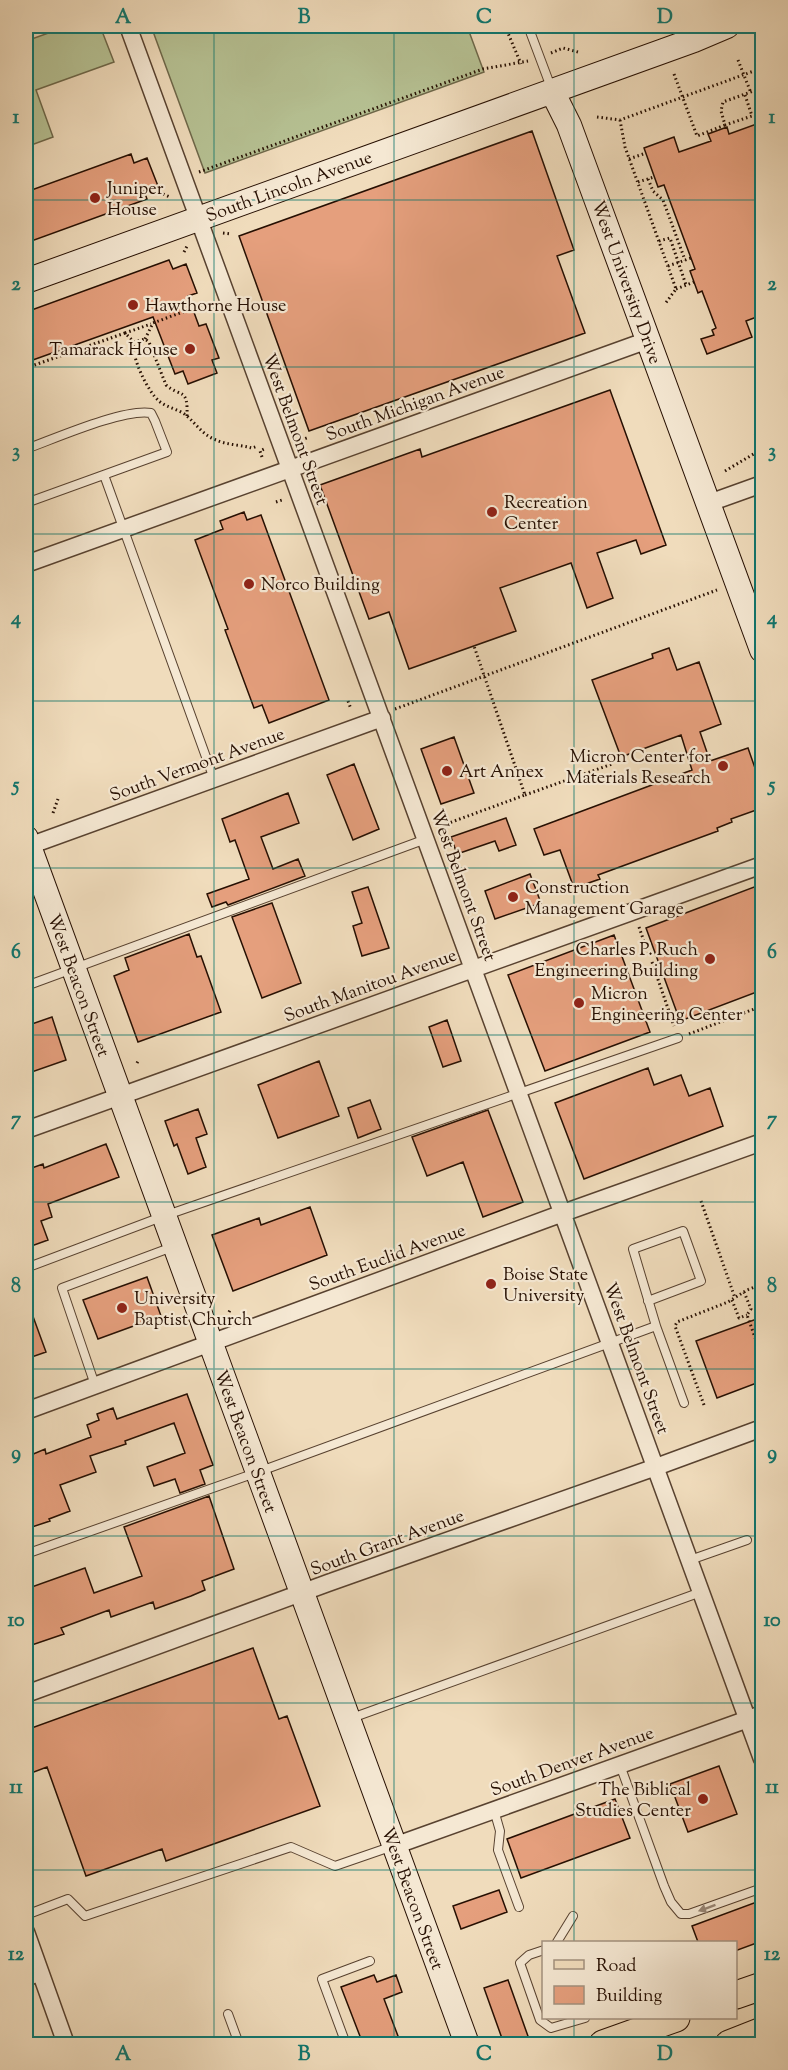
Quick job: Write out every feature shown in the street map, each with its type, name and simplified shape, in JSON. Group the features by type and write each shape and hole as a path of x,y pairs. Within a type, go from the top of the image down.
{"main road":[{"path":"737,1994 762,1986"},
{"path":"603,2044 673,2019"},
{"path":"729,2044 758,2037"}],"street":[{"name":"West Belmont Street","path":"128,26 290,469 388,714 424,836 701,1592 755,1716 762,1759"},
{"path":"552,91 727,26"},
{"name":"South Lincoln Avenue","path":"26,281 552,91"},
{"name":"West University Drive","path":"552,91 569,125 762,650"},
{"name":"South Michigan Avenue","path":"26,564 648,340"},
{"path":"709,504 762,484"},
{"name":"South Vermont Avenue","path":"26,844 214,779 388,714"},
{"name":"West Beacon Street","path":"26,844 467,2044"},
{"name":"South Manitou Avenue","path":"26,1130 762,865"},
{"name":"South Euclid Avenue","path":"26,1411 562,1213 762,1142"},
{"name":"South Grant Avenue","path":"26,1694 762,1428"},
{"name":"South Denver Avenue","path":"394,1846 755,1716"},
{"path":"26,1932 33,1975 66,2044"}],"lane":[{"path":"528,26 552,91"},
{"path":"26,449 122,415 142,411 151,413 166,452 26,503"},
{"path":"104,475 214,779"},
{"path":"26,986 424,836"},
{"path":"26,1268 164,1216 678,1038"},
{"path":"648,1301 701,1281 683,1231 633,1249 648,1301 656,1326 684,1403"},
{"path":"95,1385 62,1288 175,1246"},
{"path":"26,1554 258,1472 656,1326"},
{"path":"690,1560 747,1540"},
{"path":"348,1719 701,1592"},
{"path":"620,1765 664,1886 671,1902 681,1914 689,1914 762,1888"},
{"path":"494,1810 500,1831 498,1850 519,1907"},
{"path":"26,1916 68,1899 85,1916 291,1848 334,1866 394,1846"},
{"path":"558,1941 573,1916"},
{"path":"542,1950 529,1955 520,1963 540,2020 551,2028 582,2019"},
{"path":"346,2044 322,1979 370,1961"},
{"path":"228,2014 239,2044"}],"path":[{"path":"197,173 483,69 521,64 506,26"},
{"path":"738,60 751,93"},
{"path":"597,117 620,120 762,68"},
{"path":"674,74 697,136 752,116 745,95"},
{"path":"725,125 720,111 723,102 762,88"},
{"path":"620,120 625,147 676,289"},
{"path":"629,159 646,153"},
{"path":"638,182 654,177"},
{"path":"648,179 653,191 663,200 685,260"},
{"path":"163,194 170,197"},
{"path":"223,233 231,234"},
{"path":"659,241 670,238 686,285"},
{"path":"184,252 188,246"},
{"path":"668,266 691,258"},
{"path":"665,304 676,289 694,282"},
{"path":"26,368 207,303"},
{"path":"146,339 153,323"},
{"path":"125,333 134,342"},
{"path":"134,342 146,339"},
{"path":"146,339 166,385 180,391 184,396 188,404 187,416"},
{"path":"134,342 132,348 139,369 160,402 187,416 199,430 216,440 252,448 258,446"},
{"path":"725,471 762,448 755,433 762,428"},
{"path":"296,442 309,437"},
{"path":"262,457 260,451 266,448"},
{"path":"276,502 282,500"},
{"path":"388,714 719,589"},
{"path":"474,646 525,795"},
{"path":"348,701 351,709"},
{"path":"424,836 525,795 612,764"},
{"path":"53,813 58,799"},
{"path":"637,923 648,953"},
{"path":"652,962 678,1038 762,1006"},
{"path":"701,1201 739,1318 747,1315 750,1309 744,1292"},
{"path":"704,1405 675,1326 676,1322 762,1284"},
{"path":"747,1315 762,1357"}],"green space":[{"path":"68,26 100,26 114,62 36,90 53,137 26,147 26,41"},
{"path":"151,26 467,26 484,72 205,173"}],"building":[{"path":"762,122 762,315 746,321 752,337 707,354 701,339 714,335 712,330 716,328 702,291 698,293 690,271 695,269 664,185 658,187 644,148 674,137 679,152 711,141 708,134 727,127 729,134"},
{"path":"532,131 574,250 557,256 585,333 309,431 239,236"},
{"name":"Juniper House","path":"131,154 134,163 147,158 158,186 144,191 147,199 26,243 26,192"},
{"path":"169,260 173,269 186,264 197,293 188,296 199,326 206,324 219,358 212,360 217,373 188,384 183,371 175,374 153,317 30,361 26,349 26,312"},
{"name":"Recreation Center","path":"610,390 666,545 641,554 636,540 597,553 613,598 587,608 571,563 500,588 516,631 409,669 389,612 369,619 320,485 420,449 422,457"},
{"name":"Norco Building","path":"244,512 247,520 261,515 329,700 269,723 262,705 254,708 195,540 223,529 220,521"},
{"name":"Micron Center for Materials Research","path":"669,648 677,670 699,662 721,724 700,732 710,761 748,748 762,788 762,808 731,819 732,822 717,828 718,831 598,875 600,879 574,888 560,850 544,855 534,829 692,770 681,735 621,757 592,680 653,658 652,654"},
{"name":"Art Annex","path":"454,737 474,793 441,804 421,749"},
{"path":"354,764 379,829 353,840 327,775"},
{"path":"288,793 299,823 261,837 273,869 298,859 305,876 228,905 226,902 212,907 207,894 249,879 235,840 230,842 222,819"},
{"path":"506,818 516,845 499,851 495,841 457,854 451,837"},
{"name":"Construction Management Garage","path":"530,874 541,903 495,919 485,891"},
{"name":"Charles P. Ruch Engineering Building","path":"762,884 762,990 680,1021 646,928"},
{"path":"368,887 389,948 362,956 353,926 362,923 352,892"},
{"path":"272,903 301,983 262,998 232,917"},
{"path":"189,934 197,957 201,956 221,1012 138,1042 114,976 129,970 125,958"},
{"name":"Micron Engineering Center","path":"614,935 650,1032 545,1071 508,975"},
{"path":"52,1017 66,1060 26,1074 26,1026"},
{"path":"447,1020 461,1061 443,1067 429,1027"},
{"path":"319,1061 339,1116 278,1138 258,1085"},
{"path":"648,1068 654,1085 681,1075 689,1096 710,1088 723,1126 584,1179 555,1103"},
{"path":"370,1100 381,1129 358,1138 348,1108"},
{"path":"198,1109 207,1134 196,1138 206,1167 188,1174 177,1144 174,1146 165,1121"},
{"path":"488,1110 523,1202 483,1217 463,1162 427,1176 412,1137"},
{"path":"106,1144 119,1177 48,1204 52,1217 41,1221 48,1240 26,1248 26,1170 43,1164 44,1168"},
{"path":"310,1207 327,1255 233,1291 212,1235 259,1218 261,1225"},
{"name":"University Baptist Church","path":"147,1277 161,1316 98,1339 83,1300"},
{"path":"26,1300 46,1352 26,1359"},
{"path":"762,1317 762,1381 717,1398 696,1341"},
{"path":"187,1394 213,1465 200,1470 205,1484 180,1493 175,1479 154,1486 147,1467 185,1453 174,1423 125,1441 126,1444 90,1456 96,1472 60,1485 70,1511 26,1529 26,1460 32,1459 31,1455 45,1449 46,1454 91,1437 87,1425 99,1420 97,1414 113,1408 117,1419"},
{"path":"209,1496 234,1569 202,1581 205,1590 191,1596 155,1609 153,1602 111,1617 109,1610 61,1628 64,1634 26,1647 26,1589 85,1568 94,1593 142,1576 124,1527"},
{"path":"253,1648 279,1719 287,1716 320,1806 166,1861 162,1849 86,1876 47,1767 26,1775 26,1730"},
{"name":"The Biblical Studies Center","path":"719,1766 737,1814 688,1832 670,1784"},
{"path":"615,1799 630,1838 521,1878 507,1839"},
{"path":"499,1890 507,1912 461,1929 453,1906"},
{"path":"762,1900 762,1941 737,1950 737,1941 698,1941 692,1926"},
{"path":"374,1975 377,1982 396,1975 402,1992 384,1999 401,2044 363,2044 341,1987"},
{"path":"508,1980 529,2039 504,2044 484,1988"}],"place":[{"name":"Juniper House","path":"95,198"},
{"name":"Hawthorne House","path":"133,305"},
{"name":"Tamarack House","path":"190,349"},
{"name":"Recreation Center","path":"492,512"},
{"name":"Norco Building","path":"249,584"},
{"name":"Micron Center for Materials Research","path":"723,766"},
{"name":"Art Annex","path":"447,771"},
{"name":"Construction Management Garage","path":"513,897"},
{"name":"Charles P. Ruch Engineering Building","path":"710,959"},
{"name":"Micron Engineering Center","path":"579,1003"},
{"name":"Boise State University","path":"491,1284"},
{"name":"University Baptist Church","path":"122,1308"},
{"name":"The Biblical Studies Center","path":"703,1799"}]}
